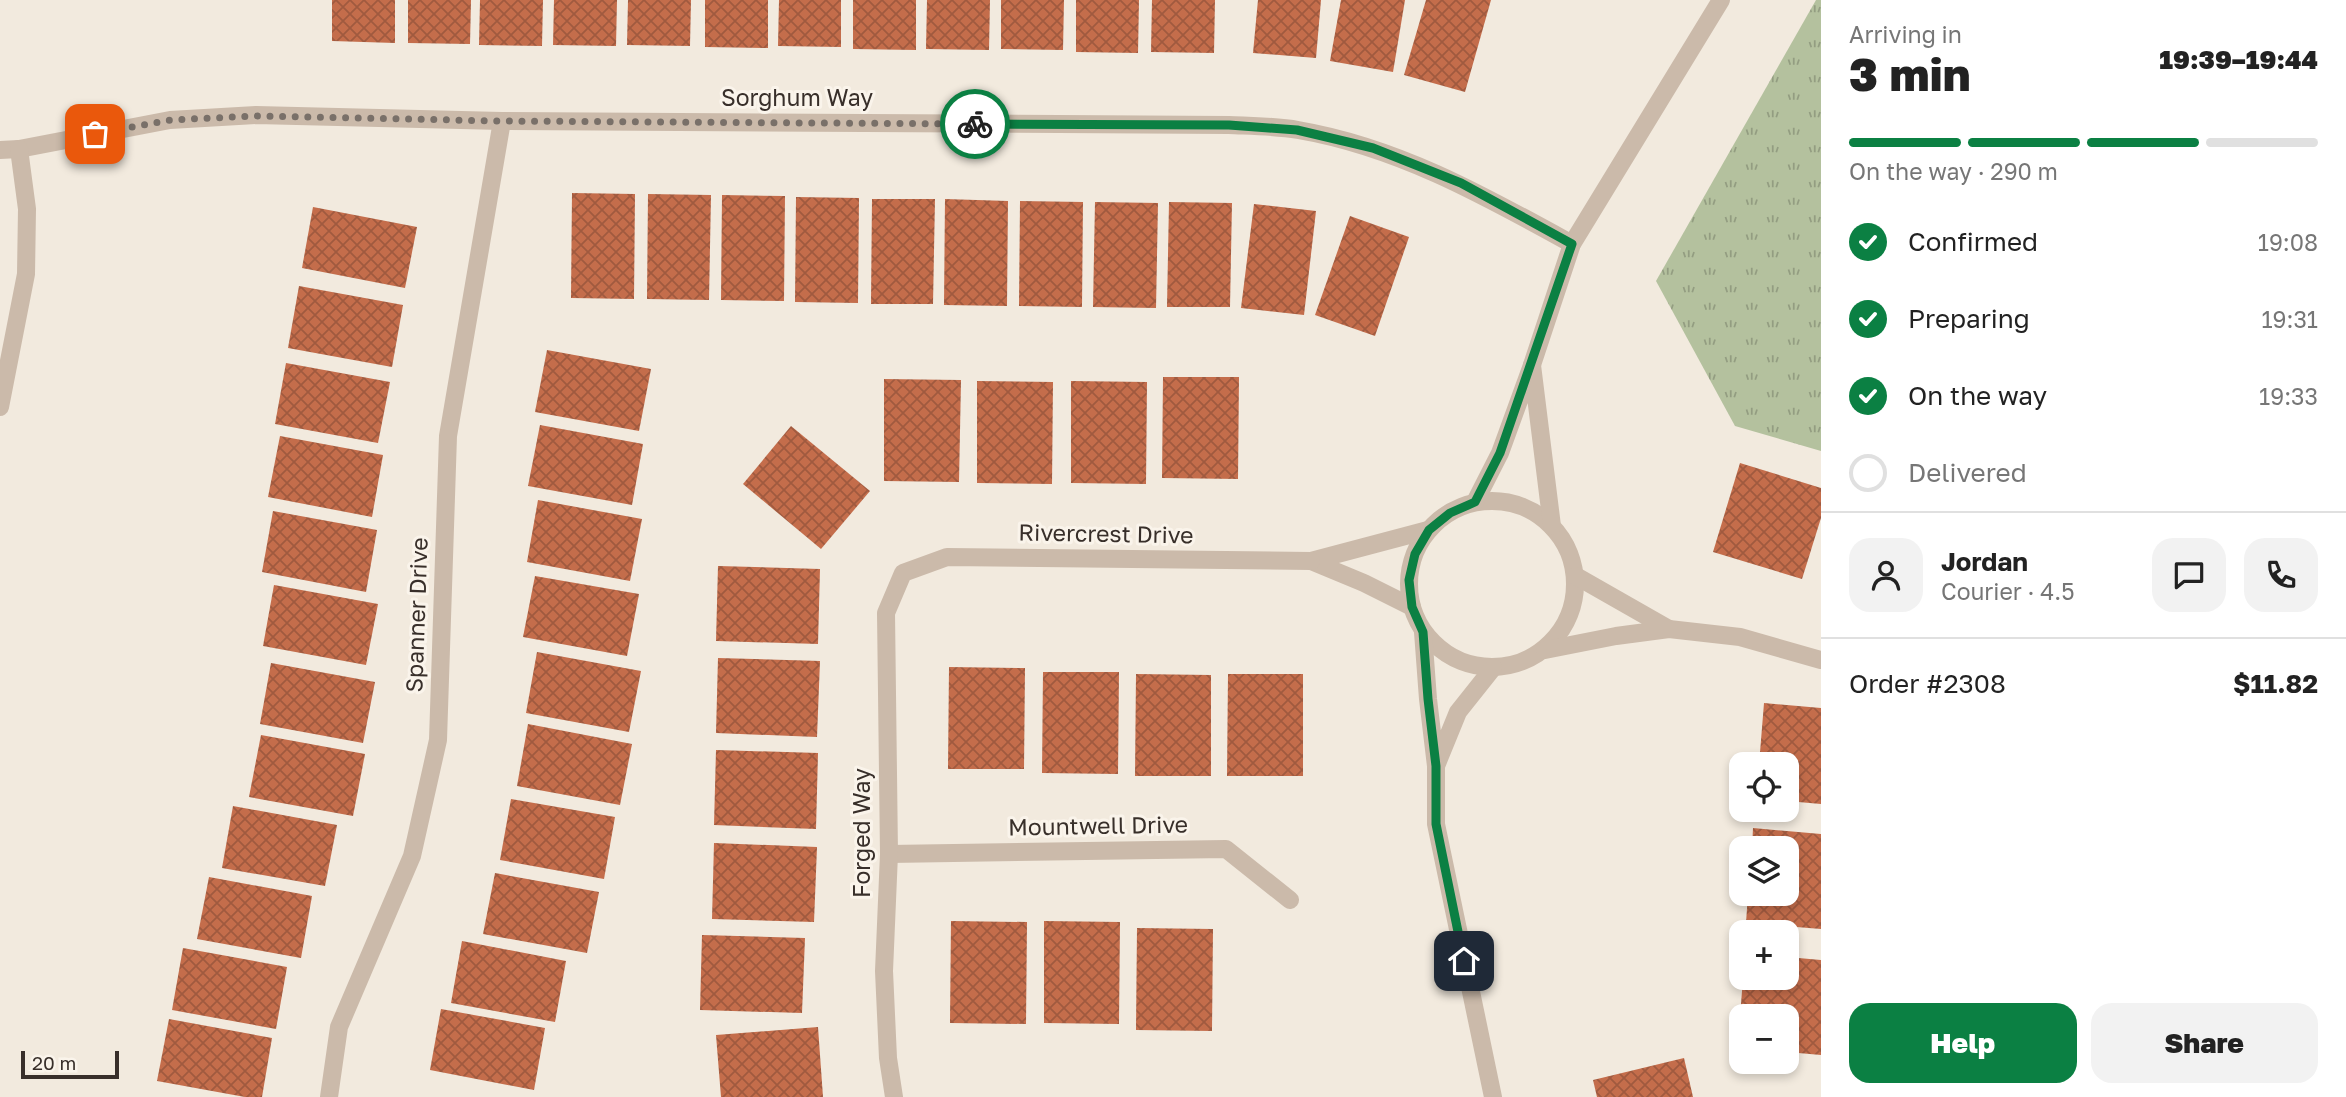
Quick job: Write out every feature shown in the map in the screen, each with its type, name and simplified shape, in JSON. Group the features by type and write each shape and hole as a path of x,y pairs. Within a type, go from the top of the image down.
{"street":[{"path":"1475,502 1500,453 1572,244 1721,0"},
{"name":"Sorghum Way","path":"0,150 19,149 170,120 256,116 502,121 1215,125 1297,130 1373,148 1461,183 1572,244"},
{"name":"Spanner Drive","path":"329,1097 339,1027 412,856 438,740 448,436 502,121"},
{"path":"0,407 26,274 27,209 19,149"},
{"path":"1532,365 1552,526"},
{"path":"1493,1097 1436,824 1436,766 1423,632 1412,607 1409,580 1415,554 1429,530 1450,513 1475,502 1503,502 1529,510 1552,526 1568,549 1576,576 1574,603 1563,629 1545,650"},
{"name":"Rivercrest Drive","path":"903,573 947,557 1311,561 1429,530"},
{"name":"Rivercrest Drive","path":"1311,561 1412,607"},
{"name":"Forged Way","path":"894,1097 888,1058 884,971 889,855 886,613 903,573"},
{"path":"1576,576 1669,629"},
{"path":"1423,632 1442,651 1466,664 1493,668 1520,663 1545,650 1669,629 1740,637 1821,660"},
{"path":"1436,766 1458,712 1493,668"},
{"name":"Mountwell Drive","path":"889,855 1226,849 1290,900"}],"green space":[{"path":"1816,0 1821,0 1821,451 1735,426 1656,281"}],"building":[{"path":"332,0 395,0 395,43 332,41"},
{"path":"408,0 471,0 470,44 408,43"},
{"path":"480,0 543,0 542,46 479,45"},
{"path":"554,0 617,0 616,46 553,45"},
{"path":"628,0 691,0 690,46 627,45"},
{"path":"705,0 768,0 768,48 705,47"},
{"path":"779,0 841,0 841,47 778,46"},
{"path":"853,0 916,0 916,50 853,49"},
{"path":"927,0 990,0 989,50 926,49"},
{"path":"1001,0 1064,0 1063,50 1001,49"},
{"path":"1076,0 1139,0 1138,53 1076,52"},
{"path":"1152,0 1215,0 1214,53 1151,52"},
{"path":"1258,0 1321,0 1316,58 1253,53"},
{"path":"1341,0 1405,0 1393,72 1330,61"},
{"path":"1426,0 1491,0 1465,92 1404,75"},
{"path":"572,193 635,194 634,299 571,298"},
{"path":"648,194 711,195 709,300 647,299"},
{"path":"722,195 785,196 784,301 721,300"},
{"path":"796,197 859,198 858,303 795,302"},
{"path":"872,199 935,199 933,304 871,304"},
{"path":"945,199 1008,201 1007,306 944,305"},
{"path":"1020,201 1083,202 1082,307 1019,306"},
{"path":"1095,202 1158,203 1156,308 1093,307"},
{"path":"1169,202 1232,203 1230,307 1167,307"},
{"path":"1254,204 1316,211 1304,315 1241,308"},
{"path":"313,207 417,227 405,288 302,268"},
{"path":"1350,216 1409,237 1375,336 1315,315"},
{"path":"299,286 403,305 392,367 288,348"},
{"path":"547,350 651,369 639,431 535,412"},
{"path":"286,363 390,382 378,443 275,424"},
{"path":"1163,377 1239,377 1238,479 1162,478"},
{"path":"884,379 961,380 959,482 884,481"},
{"path":"977,381 1053,382 1052,484 977,483"},
{"path":"1071,381 1147,382 1146,484 1071,483"},
{"path":"540,425 643,444 632,505 528,486"},
{"path":"791,426 870,491 821,549 743,484"},
{"path":"280,436 383,455 372,517 268,497"},
{"path":"1740,463 1821,488 1821,518 1802,579 1713,552"},
{"path":"538,500 642,519 630,581 527,562"},
{"path":"273,511 377,530 366,592 262,572"},
{"path":"718,566 820,569 818,644 716,641"},
{"path":"535,576 639,594 627,656 523,637"},
{"path":"274,585 378,604 366,665 263,646"},
{"path":"537,652 641,671 629,732 526,713"},
{"path":"718,658 820,661 817,737 716,733"},
{"path":"271,663 375,682 363,743 260,724"},
{"path":"949,667 1025,668 1024,769 948,769"},
{"path":"1043,672 1119,672 1118,774 1042,773"},
{"path":"1136,674 1211,675 1211,776 1135,776"},
{"path":"1228,674 1303,674 1303,776 1227,776"},
{"path":"1764,703 1821,708 1821,804 1799,802 1799,752 1760,752"},
{"path":"528,724 632,744 620,805 517,786"},
{"path":"261,735 365,754 353,816 249,797"},
{"path":"716,750 818,753 816,829 714,825"},
{"path":"511,799 615,817 604,879 500,860"},
{"path":"233,806 337,825 325,886 222,868"},
{"path":"1753,828 1821,834 1821,929 1799,927 1799,920 1746,920 1747,906 1799,906 1799,836 1753,836"},
{"path":"714,843 817,847 814,922 712,919"},
{"path":"495,873 599,892 587,953 483,934"},
{"path":"209,877 312,896 301,958 197,939"},
{"path":"951,921 1027,922 1026,1024 950,1023"},
{"path":"1044,921 1120,922 1119,1024 1044,1023"},
{"path":"1137,928 1213,929 1212,1031 1136,1030"},
{"path":"702,935 805,938 802,1013 700,1010"},
{"path":"462,941 566,961 555,1022 451,1003"},
{"path":"183,948 287,967 276,1029 172,1010"},
{"path":"1799,958 1821,960 1821,1055 1799,1053 1799,1004 1741,1004 1742,990 1799,990"},
{"path":"441,1009 545,1028 534,1090 430,1070"},
{"path":"169,1019 272,1038 262,1097 245,1097 157,1081"},
{"path":"818,1027 823,1097 721,1097 716,1035"},
{"path":"1684,1058 1693,1097 1597,1097 1593,1080"}],"way so far":[{"path":"95,134 170,120 256,116 502,121 975,124"}],"route":[{"path":"975,124 1229,125 1297,130 1373,148 1461,183 1572,244 1500,453 1475,502 1450,513 1429,530 1415,554 1409,580 1412,607 1423,632 1436,766 1436,824 1464,961"}]}
